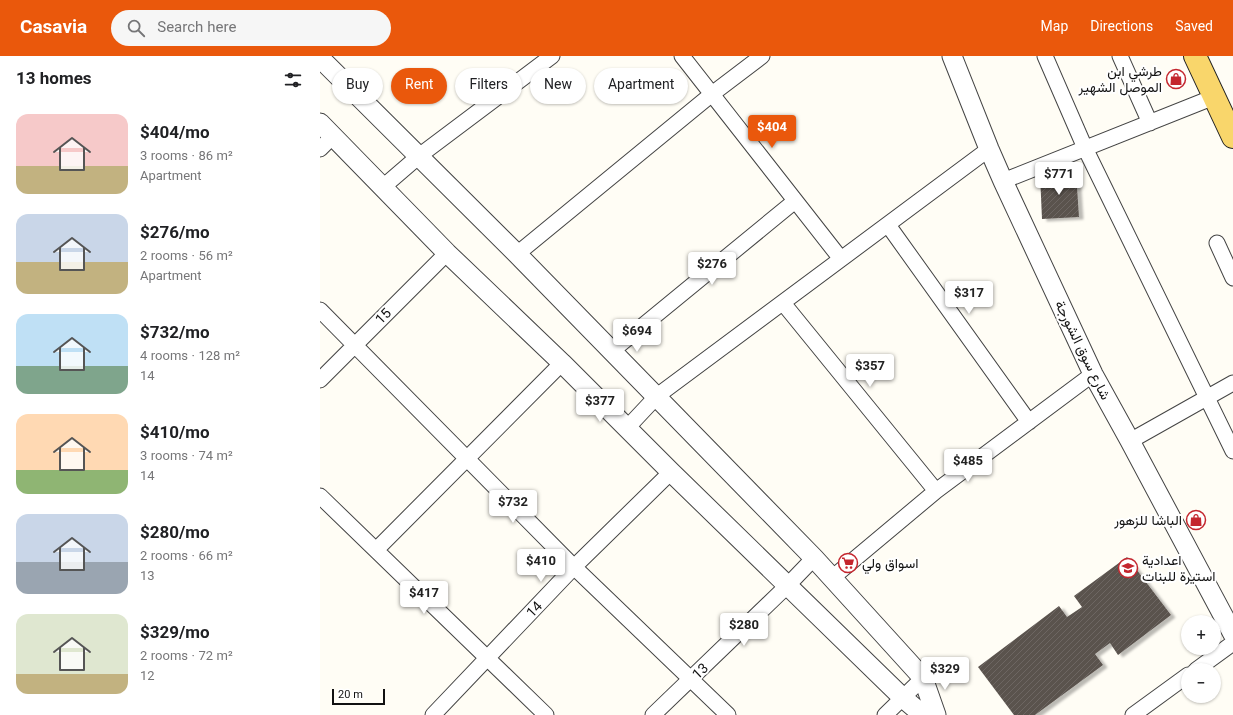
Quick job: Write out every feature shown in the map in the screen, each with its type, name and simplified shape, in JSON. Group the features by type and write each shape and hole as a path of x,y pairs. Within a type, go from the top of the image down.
{"main road":[{"path":"1195,56 1233,137"}],"street":[{"path":"383,187 419,156 552,56"},
{"path":"682,56 841,260"},
{"path":"517,254 712,94 762,56"},
{"name":"شارع سوق الشورجة","path":"952,56 988,149 1093,374 1233,634"},
{"path":"1045,56 1086,148 1233,451"},
{"path":"1120,56 1150,123"},
{"path":"320,58 612,350 814,558 923,678 936,715"},
{"path":"1003,181 1214,97"},
{"path":"324,136 383,187 447,254 562,363 671,472 903,698 923,715"},
{"path":"627,428 657,396 988,149"},
{"path":"612,350 795,201"},
{"path":"888,224 1029,422"},
{"path":"1217,243 1233,278"},
{"name":"15","path":"320,380 447,254"},
{"path":"783,303 936,491"},
{"path":"320,310 574,567 728,715"},
{"path":"376,550 562,363"},
{"path":"832,578 936,491 1093,374"},
{"path":"1130,441 1233,383"},
{"name":"14","path":"433,715 574,567 671,472"},
{"path":"320,496 546,715"},
{"name":"13","path":"653,715 814,558"},
{"path":"1206,663 1233,643"},
{"path":"885,715 923,678"},
{"path":"1133,715 1181,680"}],"building":[{"path":"1076,172 1079,217 1042,219 1040,174"},
{"path":"1127,557 1171,615 1118,655 1110,643 1095,654 1103,665 1035,715 1014,715 978,667 1059,606 1067,617 1082,607 1074,596"}],"place":[{"name":"طرشي ابن الموصل الشهير","path":"1176,79"},
{"name":"الباشا للزهور","path":"1196,520"},
{"name":"اسواق ولي","path":"848,563"},
{"name":"اعدادية استيرة للبنات","path":"1128,568"}]}
